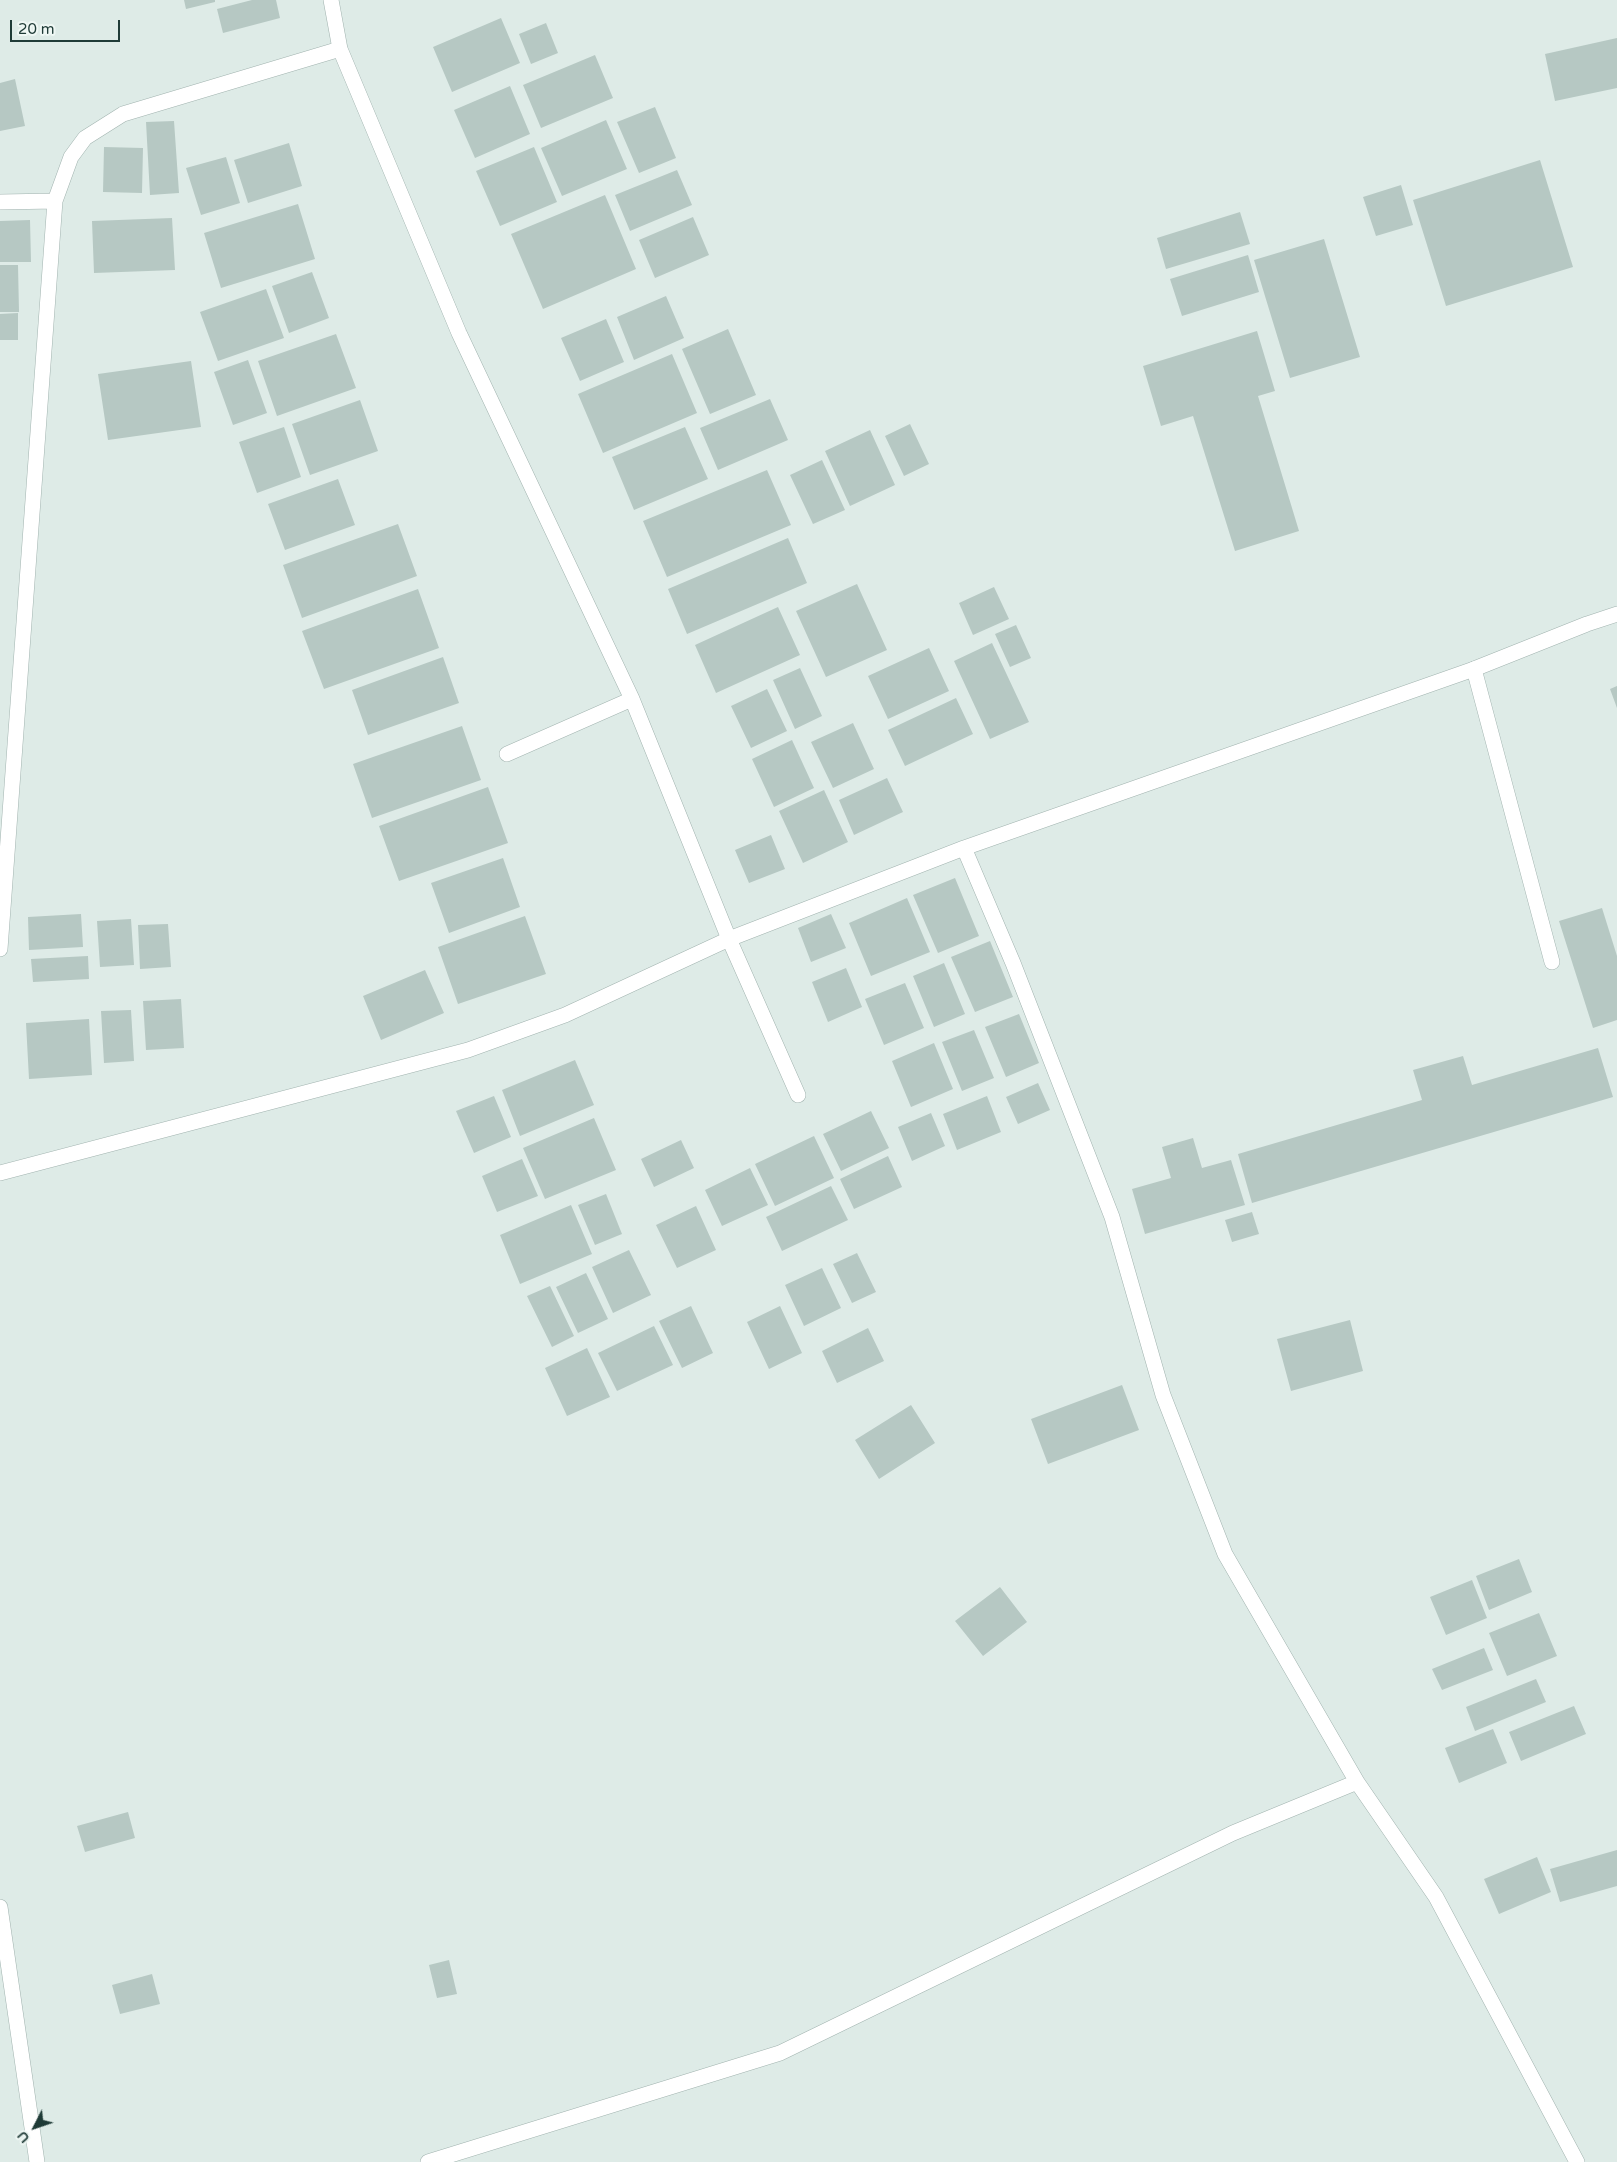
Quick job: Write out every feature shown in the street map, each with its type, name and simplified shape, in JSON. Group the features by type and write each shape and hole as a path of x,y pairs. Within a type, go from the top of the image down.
{"street":[{"path":"331,0 340,49 459,333 632,699 729,939 798,1095"},
{"path":"0,949 55,201 71,157 85,138 123,114 340,49"},
{"path":"0,202 55,201"},
{"path":"0,1173 468,1050 565,1015 729,939 964,848 1474,669 1617,614"},
{"path":"1474,669 1552,962"},
{"path":"507,754 632,699"},
{"path":"964,848 1014,963 1112,1217 1163,1395 1225,1554 1357,1782 1436,1897 1577,2162"},
{"path":"428,2162 780,2053 1234,1833 1357,1782"},
{"path":"0,1908 37,2162"}],"building":[{"path":"184,0 215,0 215,2 186,9"},
{"path":"252,0 276,0 280,18 223,33 217,9"},
{"path":"501,18 520,63 452,92 433,47"},
{"path":"546,23 558,53 531,64 519,34"},
{"path":"1617,38 1617,88 1555,101 1545,54"},
{"path":"595,55 613,98 541,128 523,85"},
{"path":"15,79 25,126 0,131 0,83"},
{"path":"510,86 530,134 475,158 454,110"},
{"path":"655,107 676,158 639,173 617,122"},
{"path":"606,120 627,169 562,196 541,148"},
{"path":"174,121 179,193 150,195 146,122"},
{"path":"289,143 302,186 248,203 234,160"},
{"path":"104,147 143,148 142,193 103,192"},
{"path":"534,147 557,202 500,226 476,171"},
{"path":"226,157 240,203 201,215 186,168"},
{"path":"1540,160 1573,267 1446,306 1413,200"},
{"path":"677,170 692,205 630,231 615,195"},
{"path":"1401,185 1413,225 1376,236 1363,197"},
{"path":"605,195 636,269 543,309 511,234"},
{"path":"298,204 315,259 221,288 204,233"},
{"path":"1240,212 1250,244 1166,269 1157,238"},
{"path":"693,217 709,255 655,278 639,240"},
{"path":"172,218 175,270 94,273 92,221"},
{"path":"30,220 31,262 0,262 0,221"},
{"path":"1324,239 1360,357 1290,378 1254,260"},
{"path":"1248,255 1259,292 1182,316 1170,279"},
{"path":"0,265 18,265 19,312 0,312"},
{"path":"312,272 329,318 289,333 272,286"},
{"path":"266,289 284,338 218,361 200,312"},
{"path":"666,296 684,338 634,360 617,317"},
{"path":"18,313 18,340 0,340 0,314"},
{"path":"606,319 624,362 580,381 561,338"},
{"path":"728,329 756,395 710,414 682,349"},
{"path":"1257,331 1275,391 1258,396 1299,531 1235,551 1193,416 1161,426 1143,366"},
{"path":"336,334 356,388 277,416 258,361"},
{"path":"672,354 697,413 603,453 578,394"},
{"path":"248,360 267,413 233,425 214,372"},
{"path":"191,361 201,427 108,440 98,374"},
{"path":"770,399 788,440 718,470 700,428"},
{"path":"360,400 378,451 310,475 292,424"},
{"path":"910,424 929,464 904,476 885,436"},
{"path":"284,427 301,477 257,493 239,442"},
{"path":"685,427 708,479 634,510 612,457"},
{"path":"870,430 895,485 850,506 825,451"},
{"path":"822,460 845,510 813,524 790,475"},
{"path":"767,470 791,525 667,577 643,521"},
{"path":"338,479 355,525 285,550 268,504"},
{"path":"398,524 417,576 302,618 283,565"},
{"path":"788,538 807,583 687,634 668,589"},
{"path":"857,584 887,650 826,677 796,611"},
{"path":"994,587 1009,619 973,635 959,603"},
{"path":"418,589 439,648 324,689 302,631"},
{"path":"778,607 800,655 716,693 695,645"},
{"path":"1016,625 1031,658 1010,667 995,634"},
{"path":"992,643 1029,722 990,739 954,661"},
{"path":"929,648 949,691 888,719 868,676"},
{"path":"443,657 459,703 368,735 352,690"},
{"path":"800,668 822,716 795,729 773,680"},
{"path":"1617,686 1617,708 1610,689"},
{"path":"767,689 787,731 751,748 731,706"},
{"path":"956,698 973,734 905,766 888,730"},
{"path":"853,723 874,769 833,788 811,742"},
{"path":"462,726 481,780 372,818 353,764"},
{"path":"792,740 814,788 774,807 752,759"},
{"path":"887,778 903,812 854,835 839,800"},
{"path":"488,787 508,843 399,881 379,826"},
{"path":"824,790 848,842 803,863 779,811"},
{"path":"771,835 785,869 749,883 735,850"},
{"path":"503,858 520,907 449,933 431,883"},
{"path":"955,878 979,936 938,953 913,895"},
{"path":"907,898 930,952 871,976 849,923"},
{"path":"1602,908 1617,956 1617,1020 1593,1028 1559,921"},
{"path":"81,914 83,947 29,950 28,917"},
{"path":"831,914 846,948 811,962 798,928"},
{"path":"525,916 546,974 458,1004 438,947"},
{"path":"131,919 134,965 100,967 97,921"},
{"path":"168,924 171,967 140,969 138,925"},
{"path":"990,941 1013,997 975,1012 951,957"},
{"path":"88,956 89,979 33,982 31,959"},
{"path":"944,963 965,1014 934,1027 913,976"},
{"path":"846,968 862,1007 828,1022 812,982"},
{"path":"425,970 444,1013 381,1040 363,996"},
{"path":"905,983 924,1028 884,1045 865,999"},
{"path":"181,999 184,1048 146,1050 143,1001"},
{"path":"131,1010 134,1061 104,1063 101,1011"},
{"path":"1019,1014 1039,1063 1006,1077 985,1027"},
{"path":"89,1019 92,1075 29,1079 26,1023"},
{"path":"974,1030 994,1078 962,1091 942,1042"},
{"path":"934,1043 953,1089 911,1107 892,1061"},
{"path":"1598,1048 1613,1097 1252,1203 1238,1154 1422,1100 1413,1070 1463,1056 1472,1085"},
{"path":"575,1060 594,1105 520,1136 502,1090"},
{"path":"1038,1083 1050,1110 1018,1124 1006,1097"},
{"path":"494,1096 511,1137 474,1153 456,1111"},
{"path":"987,1096 1001,1132 957,1150 943,1114"},
{"path":"871,1111 889,1148 841,1171 823,1134"},
{"path":"931,1113 945,1146 912,1161 898,1127"},
{"path":"594,1118 616,1170 545,1199 523,1148"},
{"path":"814,1136 834,1178 775,1206 755,1164"},
{"path":"1193,1138 1202,1168 1231,1160 1245,1205 1145,1234 1132,1189 1171,1178 1162,1147"},
{"path":"681,1140 694,1168 654,1187 641,1159"},
{"path":"888,1156 902,1187 854,1209 840,1179"},
{"path":"522,1159 538,1196 497,1212 482,1176"},
{"path":"750,1168 768,1205 722,1226 705,1190"},
{"path":"831,1186 848,1220 782,1251 766,1217"},
{"path":"606,1194 622,1234 595,1245 578,1205"},
{"path":"571,1205 592,1254 520,1284 500,1235"},
{"path":"696,1206 716,1250 677,1268 656,1225"},
{"path":"1252,1212 1259,1234 1232,1242 1225,1220"},
{"path":"629,1250 651,1295 613,1313 592,1267"},
{"path":"857,1253 876,1292 852,1303 833,1264"},
{"path":"822,1268 841,1308 804,1326 785,1285"},
{"path":"586,1273 608,1319 578,1333 556,1287"},
{"path":"550,1286 574,1336 552,1347 527,1296"},
{"path":"691,1306 713,1353 682,1368 659,1321"},
{"path":"780,1306 802,1353 769,1369 747,1322"},
{"path":"1350,1320 1363,1371 1291,1391 1277,1339"},
{"path":"654,1326 673,1365 617,1391 598,1353"},
{"path":"868,1328 884,1361 837,1383 822,1351"},
{"path":"587,1348 610,1397 567,1416 545,1368"},
{"path":"1122,1385 1139,1430 1048,1464 1031,1419"},
{"path":"911,1405 935,1443 879,1479 855,1440"},
{"path":"1519,1559 1532,1592 1489,1610 1476,1576"},
{"path":"1472,1580 1487,1618 1446,1635 1430,1597"},
{"path":"1000,1587 1027,1622 983,1656 955,1621"},
{"path":"1539,1613 1557,1656 1507,1676 1489,1633"},
{"path":"1484,1648 1493,1670 1442,1690 1432,1669"},
{"path":"1536,1679 1546,1702 1475,1731 1466,1707"},
{"path":"1574,1706 1586,1734 1521,1761 1509,1732"},
{"path":"1493,1729 1507,1763 1459,1783 1445,1748"},
{"path":"128,1812 135,1838 85,1852 77,1826"},
{"path":"1617,1850 1617,1886 1560,1902 1550,1869"},
{"path":"1537,1857 1551,1892 1499,1914 1484,1879"},
{"path":"449,1960 457,1994 437,1998 429,1965"},
{"path":"152,1974 160,2004 120,2014 112,1985"}]}
